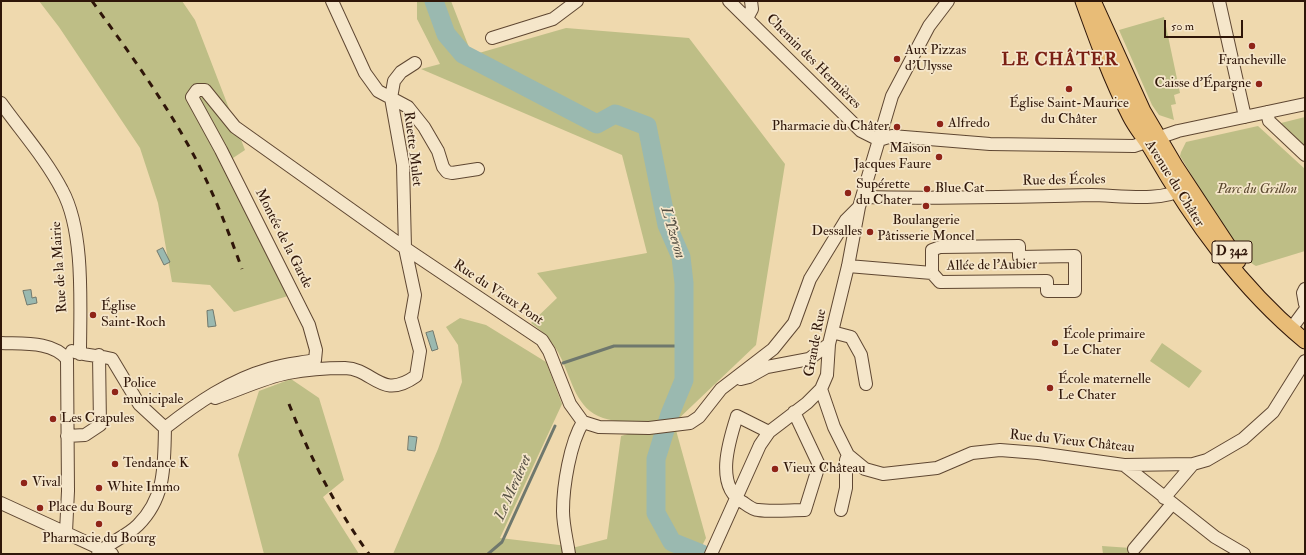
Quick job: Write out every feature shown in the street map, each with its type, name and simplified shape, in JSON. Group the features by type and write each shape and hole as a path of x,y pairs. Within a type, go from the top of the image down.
{"main road":[{"name":"Avenue du Châter","path":"1083,1 1102,52 1131,118 1153,140"},
{"name":"Avenue du Châter","path":"1093,1 1143,111 1153,140 1183,189 1248,275 1299,322 1305,341"}],"street":[{"path":"332,1 364,73 378,90 408,107 424,127 438,151 442,167 447,172 452,174 478,169"},
{"path":"492,38 553,19 577,1"},
{"name":"Chemin des Hermières","path":"729,1 861,131 879,140"},
{"path":"747,18 752,9 751,1"},
{"path":"879,140 892,96 929,26 948,1"},
{"path":"1220,1 1245,117"},
{"name":"Ruette Mulet","path":"193,406 287,374 347,368 365,374 376,382 392,386 407,382 416,376 420,351 411,318 415,296 405,248 402,165 390,98 394,81 401,72 415,63"},
{"name":"Montée de la Garde","path":"165,428 193,406 226,385 269,368 315,360 316,350 309,325 299,304 221,150 192,97 197,90 205,90 235,127 405,248"},
{"name":"Rue de la Mairie","path":"1,103 63,190 74,220 79,279 80,354"},
{"path":"879,140 892,136 923,140 1024,146 1134,146 1178,131 1305,104"},
{"path":"1267,112 1269,121 1305,155"},
{"name":"Grande Rue","path":"710,554 735,503 760,445 769,432 807,403 821,389 827,375 831,338 861,202 879,140"},
{"name":"Rue des Écoles","path":"861,202 1102,195 1153,196 1183,189"},
{"path":"569,554 563,511 567,473 578,431 583,422 599,428 649,428 690,423 700,417 721,389 773,350 794,323 810,279 846,220 861,202"},
{"name":"Allée de l'Aubier","path":"848,266 932,273 940,282 1047,281 1047,291 1075,291 1075,256 1019,256 1019,246 940,247 932,250 932,273"},
{"name":"Rue du Vieux Pont","path":"405,248 542,340 549,352 570,404 583,422"},
{"path":"1305,289 1302,293 1305,304"},
{"path":"734,380 749,377 767,367 809,359 831,338 851,337 861,355 866,384"},
{"path":"1,343 45,346 64,355"},
{"path":"4,504 40,522 66,532 104,553 137,526 155,504 163,477 165,428 139,404 112,359 99,355 80,354 72,351 64,355"},
{"path":"64,355 68,436 66,532"},
{"path":"68,436 86,436 100,425 99,355"},
{"name":"Rue du Vieux Château","path":"821,389 834,427 848,455 865,469 883,474 937,468 972,453 1000,450 1038,453 1124,465 1192,464 1207,460 1243,439 1273,412 1305,361"},
{"path":"769,432 737,416 727,445 726,468 728,482 735,503 757,510 805,510 819,465 794,412"},
{"path":"842,510 846,488 846,460 848,455"},
{"path":"1134,549 1192,464"},
{"path":"1124,465 1215,537 1244,554"}],"green space":[{"path":"39,1 182,1 195,20 245,150 224,164 288,296 234,312 210,285 172,282 158,203 140,148 59,27"},
{"path":"417,1 451,1 472,55 566,28 689,38 785,164 756,345 674,423 706,538 698,554 393,554 438,449 462,382 458,345 446,327 460,318 486,325 546,362 562,404 500,538 576,547 607,539 621,436 649,428 652,424 608,420 594,414 581,401 576,393 555,347 540,330 531,323 557,298 537,273 647,253 622,155 421,69 440,64 417,19"},
{"path":"1164,17 1180,93 1174,95 1176,104 1171,105 1174,120 1159,115 1152,105 1119,30"},
{"path":"1305,117 1305,146 1281,123"},
{"name":"Parc du Grillon","path":"1258,126 1305,169 1305,251 1256,266 1248,259 1227,232 1180,156 1186,142"},
{"path":"1162,343 1202,371 1189,388 1150,361"},
{"path":"291,379 319,398 344,480 323,497 359,554 264,554 238,455 259,391"},
{"path":"1102,546 1131,548 1138,554 1103,554"}],"water":[{"path":"163,248 170,262 164,265 157,251"},
{"path":"31,290 32,298 36,297 37,303 27,305 23,291"},
{"path":"213,310 216,326 208,327 207,311"},
{"path":"433,331 438,349 432,351 426,333"},
{"path":"409,436 417,437 415,451 408,450"}],"waterway":[{"name":"L'Yzeron","path":"434,1 446,34 463,54 597,124 615,114 647,126 667,225 681,257 684,283 684,380 670,414 656,459 656,513 672,542 702,554"},
{"name":"Le Merderet","path":"563,363 614,346 685,346"},
{"name":"Le Merderet","path":"488,554 502,542 555,426"}],"railway":[{"path":"92,1 153,88 187,143 224,220 242,269"},
{"path":"289,404 334,500 369,554"}],"place":[{"name":"Francheville","path":"1252,46"},
{"name":"Aux Pizzas d'Ulysse","path":"897,59"},
{"name":"Caisse d'Épargne","path":"1259,84"},
{"name":"Église Saint-Maurice du Châter","path":"1069,89"},
{"name":"Alfredo","path":"940,124"},
{"name":"Pharmacie du Châter","path":"897,127"},
{"name":"Maison Jacques Faure","path":"939,157"},
{"name":"Blue Cat","path":"927,189"},
{"name":"Supérette du Chater","path":"848,193"},
{"name":"Boulangerie Pâtisserie Moncel","path":"926,206"},
{"name":"Dessalles","path":"870,232"},
{"name":"Église Saint-Roch","path":"93,315"},
{"name":"École primaire Le Chater","path":"1055,343"},
{"name":"École maternelle Le Chater","path":"1050,388"},
{"name":"Police municipale","path":"115,392"},
{"name":"Les Crapules","path":"53,419"},
{"name":"Tendance K","path":"115,464"},
{"name":"Vieux Château","path":"775,469"},
{"name":"Vival","path":"24,483"},
{"name":"White Immo","path":"99,488"},
{"name":"Place du Bourg","path":"40,508"},
{"name":"Pharmacie du Bourg","path":"99,524"}],"district":[{"name":"LE CHÂTER","path":"1060,61"}]}
